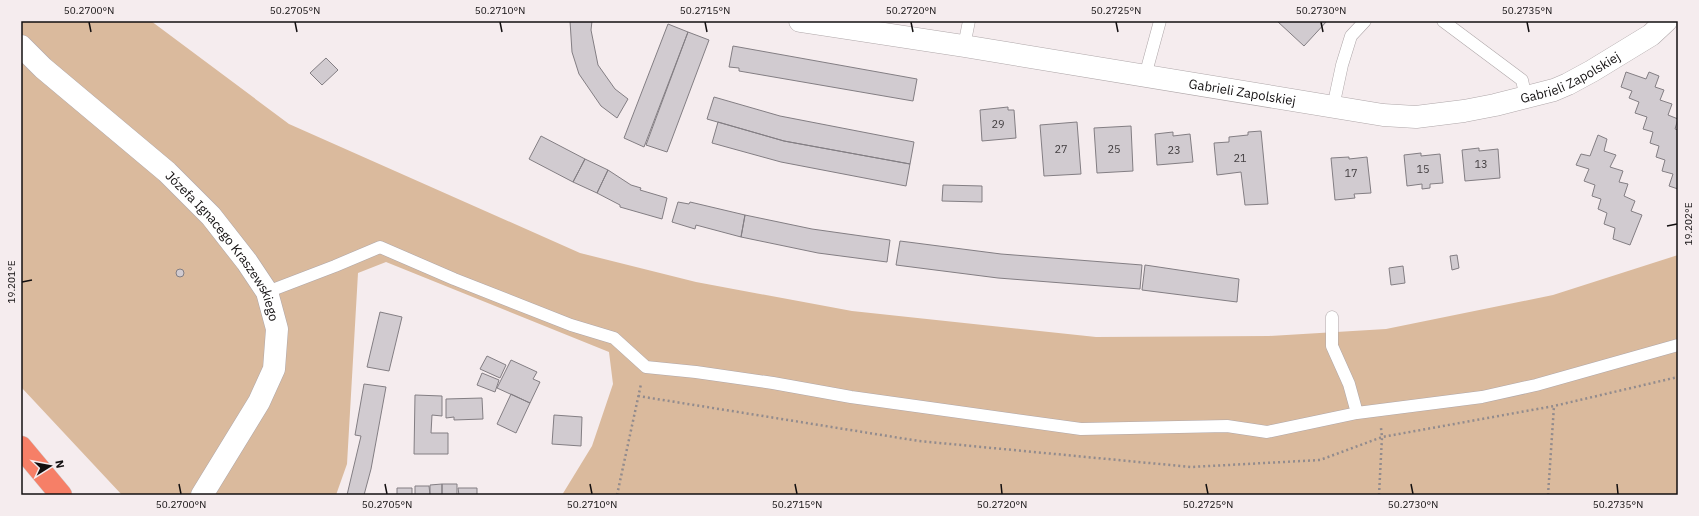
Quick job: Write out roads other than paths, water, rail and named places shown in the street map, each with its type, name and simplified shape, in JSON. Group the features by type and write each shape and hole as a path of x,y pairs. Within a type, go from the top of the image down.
{"highway":[{"path":"21,447 61,495"}],"street":[{"name":"Gabrieli Zapolskiej","path":"800,21 964,46 1383,115 1416,117 1472,109 1526,98 1568,84 1651,35 1666,21"},
{"name":"Józefa Ignacego Kraszewskiego","path":"21,46 42,68 167,172 211,216 247,262 267,292 277,329 274,369 260,402 202,495"}],"lane":[{"path":"964,46 969,21"},
{"path":"1145,76 1160,21"},
{"path":"1333,107 1342,65 1351,36 1366,21"},
{"path":"1443,21 1522,80 1526,98"},
{"path":"267,292 380,247 454,279 571,325 614,338 646,367 696,372 773,383 852,397 1081,429 1227,426 1267,432 1380,410 1482,397 1536,386 1678,345"},
{"path":"1332,317 1332,346 1349,384 1357,414"}]}
